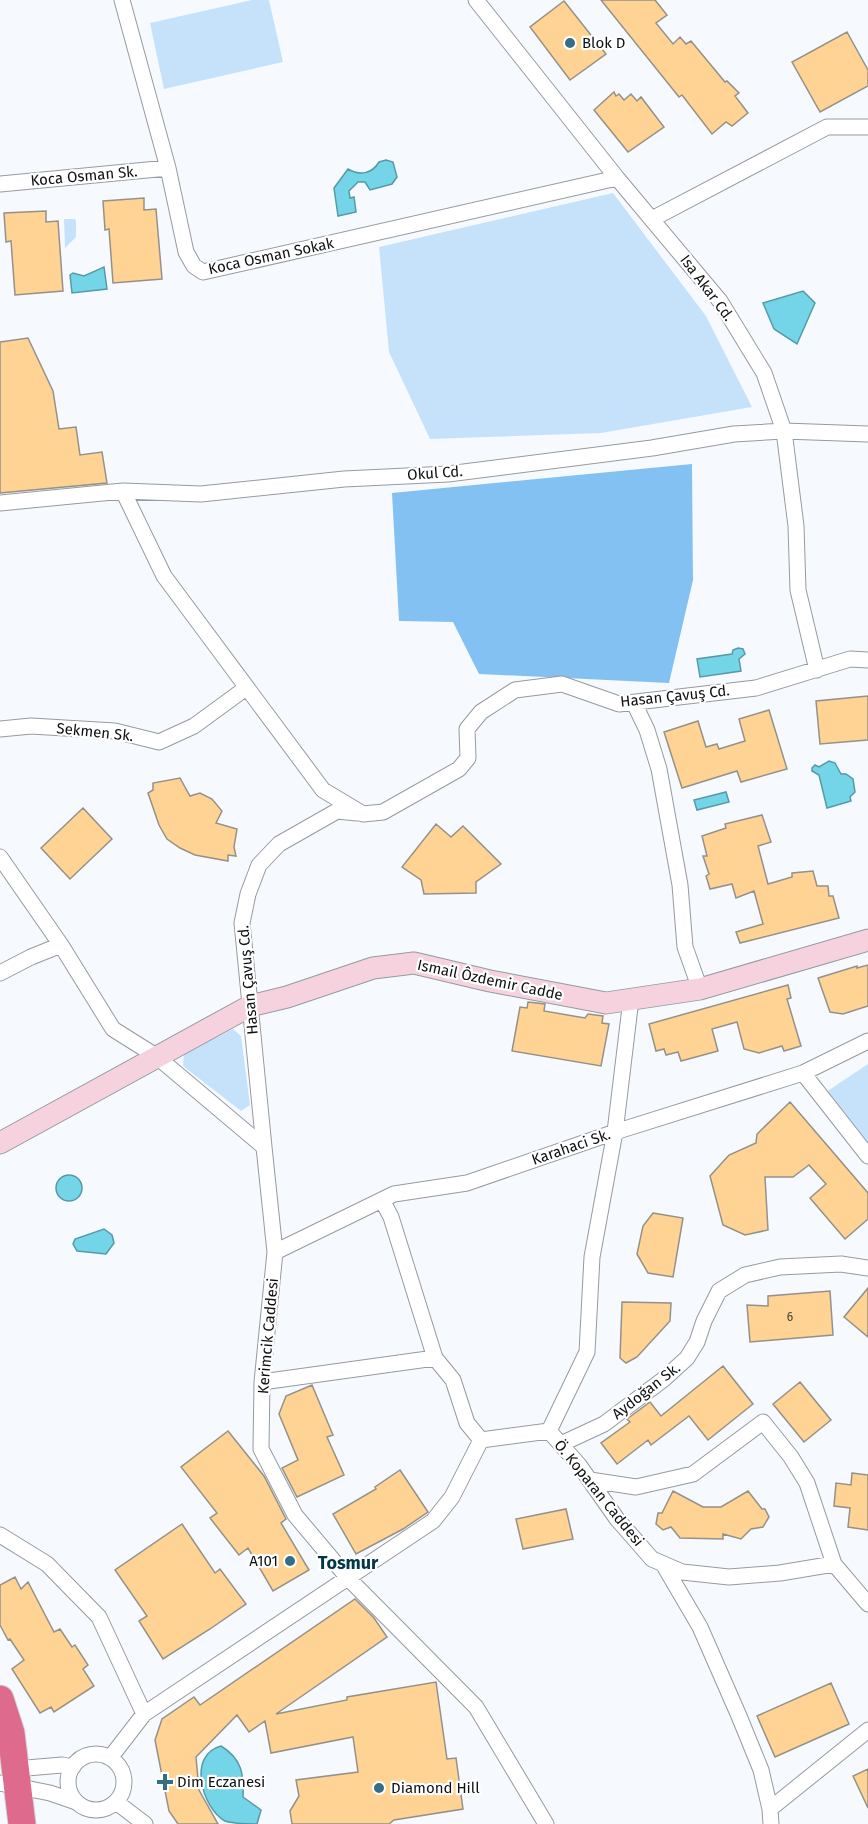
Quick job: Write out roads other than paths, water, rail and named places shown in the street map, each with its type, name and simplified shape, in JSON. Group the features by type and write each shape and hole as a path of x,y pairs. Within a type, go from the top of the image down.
{"highway":[{"path":"0,1699 11,1733 8,1780 22,1824"}],"street":[{"name":"Koca Osman Sokak","path":"122,0 168,168 186,252 194,266 203,273 618,178"},
{"name":"Isa Akar Cd.","path":"476,0 720,301 764,373 784,430 796,526 798,590 817,670"},
{"path":"652,219 827,127 868,127"},
{"name":"Koca Osman Sk.","path":"0,184 168,168"},
{"name":"Okul Cd.","path":"0,503 123,491 201,494 344,479 448,474 652,448 734,434 784,430 868,434"},
{"path":"123,491 164,576 246,688 323,790 363,814"},
{"name":"Hasan Çavuş Cd.","path":"264,1148 242,923 248,894 259,865 279,844 337,811 363,814 383,812 459,769 468,758 467,729 480,712 515,690 562,684 619,704 634,703 756,688 850,658 868,660"},
{"name":"Sekmen Sk.","path":"0,729 31,726 115,731 159,742 194,726 246,688"},
{"path":"634,703 647,730 659,769 680,885 685,947 700,989"},
{"path":"0,857 61,945 113,1029 156,1056 264,1148"},
{"name":"Ismail Ôzdemir Cadde","path":"0,1143 250,1006 287,997 373,968 414,963 490,981 606,1003 700,989 868,940"},
{"path":"0,973 61,945"},
{"path":"549,1431 587,1352 592,1257 615,1132 631,999"},
{"name":"Karahaci Sk.","path":"275,1252 394,1194 467,1183 615,1132 803,1073 868,1041"},
{"path":"803,1073 868,1156"},
{"name":"Kerimcik Caddesi","path":"264,1148 275,1252 262,1382 261,1449 295,1515 348,1578 477,1707 546,1824"},
{"path":"110,1758 144,1714 433,1521 453,1497 481,1440 467,1423 453,1380 435,1358 391,1217 382,1200"},
{"name":"Aydoğan Sk.","path":"561,1444 604,1424 687,1358 697,1342 704,1321 719,1291 745,1275 780,1267 841,1264 868,1268"},
{"path":"262,1382 435,1358"},
{"path":"590,1480 636,1487 693,1474 763,1422 791,1457 807,1483 834,1564 868,1604"},
{"name":"Ö. Koparan Caddesi","path":"481,1440 549,1431 590,1480 617,1519 652,1559 682,1572 729,1577 780,1573 834,1564"},
{"path":"0,1535 47,1564 99,1617 144,1714"},
{"path":"663,1564 700,1627 761,1770 771,1816 868,1730"},
{"path":"8,1780 76,1802 92,1810 110,1807 121,1795 124,1778 116,1763 110,1758 94,1754 86,1756 73,1767 68,1785 76,1802"},
{"path":"8,1780 62,1765 73,1767"},
{"path":"116,1802 145,1824"}],"place":[{"name":"Blok D","path":"570,43"},
{"name":"A101","path":"290,1561"},
{"name":"Dim Eczanesi","path":"165,1782"},
{"name":"Diamond Hill","path":"379,1788"}],"district":[{"name":"Tosmur","path":"348,1563"}]}
